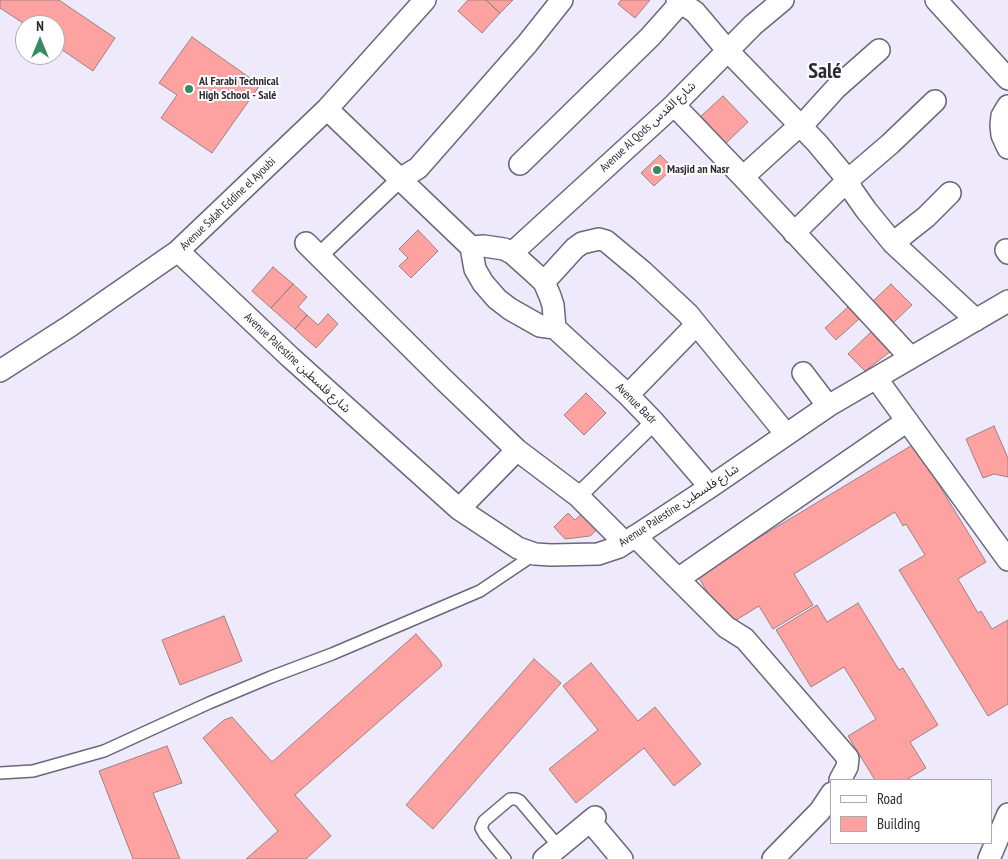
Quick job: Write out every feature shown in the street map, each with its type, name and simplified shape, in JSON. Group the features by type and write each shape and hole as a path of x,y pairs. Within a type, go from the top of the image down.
{"street":[{"name":"Avenue Salah Eddine el Ayoubi","path":"0,371 70,326 178,251 327,109 425,0"},
{"path":"562,0 527,44 418,168 400,179 313,249 517,450 578,496 678,579 726,627 745,639 848,758 847,767 841,779"},
{"name":"Avenue Al Qods شارع القدس","path":"512,253 674,105 753,25 783,0"},
{"path":"936,0 1008,79"},
{"path":"520,164 650,37 680,1 695,12 728,51 817,143 848,180 852,190 866,210 893,242 976,320"},
{"path":"743,177 807,120 836,88 878,50"},
{"path":"794,233 848,180 890,144 935,101"},
{"path":"674,105 910,357"},
{"path":"1008,106 1002,116 1001,125 1002,135 1008,148"},
{"path":"327,109 472,247 495,247 512,253 544,282 553,305 555,328"},
{"path":"893,242 926,217 950,193"},
{"path":"544,282 575,248 582,243 602,240 612,246 683,308 786,434"},
{"name":"Avenue Badr","path":"472,247 475,269 483,283 497,299 531,322 540,326 555,328 628,395 710,487"},
{"name":"Avenue Palestine شارع فلسطين","path":"178,251 297,364 459,509 507,541 535,554 568,556 598,554 630,540 828,406 1008,301"},
{"path":"628,395 696,325"},
{"path":"803,373 828,406"},
{"path":"876,378 1008,560"},
{"path":"678,579 908,421"},
{"path":"578,496 654,422"},
{"path":"459,509 517,450"},
{"path":"773,859 820,811 830,796"},
{"path":"989,859 1008,814"},
{"path":"552,853 593,819 622,859"}],"lane":[{"path":"0,773 33,771 104,751 209,703 332,654 480,591 535,554"},
{"path":"505,859 481,828 484,821 510,799 516,798 520,801 552,853"}],"building":[{"path":"0,0 59,0 115,38 93,71 65,52 65,15 15,15 15,18 0,8"},
{"path":"468,0 486,0 500,13 482,33 458,11"},
{"path":"486,0 513,0 500,13"},
{"path":"621,0 650,0 635,18 618,4"},
{"path":"192,37 260,85 212,153 161,118 177,95 159,83"},
{"path":"723,96 748,122 725,144 700,117"},
{"name":"Masjid an Nasr","path":"660,155 673,168 654,186 641,173"},
{"path":"418,230 438,251 411,278 399,266 408,258 399,249"},
{"path":"273,267 293,284 271,308 252,291"},
{"path":"293,284 307,297 298,307 307,315 295,329 271,308"},
{"path":"891,284 912,305 893,323 872,302"},
{"path":"848,307 859,319 836,340 825,328"},
{"path":"328,314 338,324 316,348 295,329 307,315 318,325"},
{"path":"872,331 891,351 865,371 848,354"},
{"path":"586,393 606,413 584,435 564,415"},
{"path":"994,426 1008,458 1008,477 994,474 983,478 966,439"},
{"path":"914,444 986,562 958,579 978,613 981,611 992,629 1008,620 1008,704 988,716 899,570 925,555 906,524 903,526 895,512 794,574 813,605 773,629 759,606 728,625 697,575"},
{"path":"585,511 600,527 590,536 565,539 554,527 568,513 575,520"},
{"path":"858,603 899,670 903,668 938,725 910,742 926,768 908,779 874,779 848,736 876,719 844,667 811,687 776,630 817,605 827,622"},
{"path":"224,616 242,661 180,685 162,640"},
{"path":"416,634 440,661 442,666 295,795 331,836 306,859 246,859 278,831 203,738 224,720 232,717 272,762"},
{"path":"534,659 561,683 433,829 406,805"},
{"path":"591,663 638,721 655,707 701,764 674,786 644,748 576,803 549,769 598,730 563,686"},
{"path":"167,746 182,783 153,793 180,859 133,859 99,771"}],"place":[{"name":"Al Farabi Technical High School - Salé","path":"189,89"},
{"name":"Masjid an Nasr","path":"657,170"}],"district":[{"name":"Salé","path":"825,72"}]}
